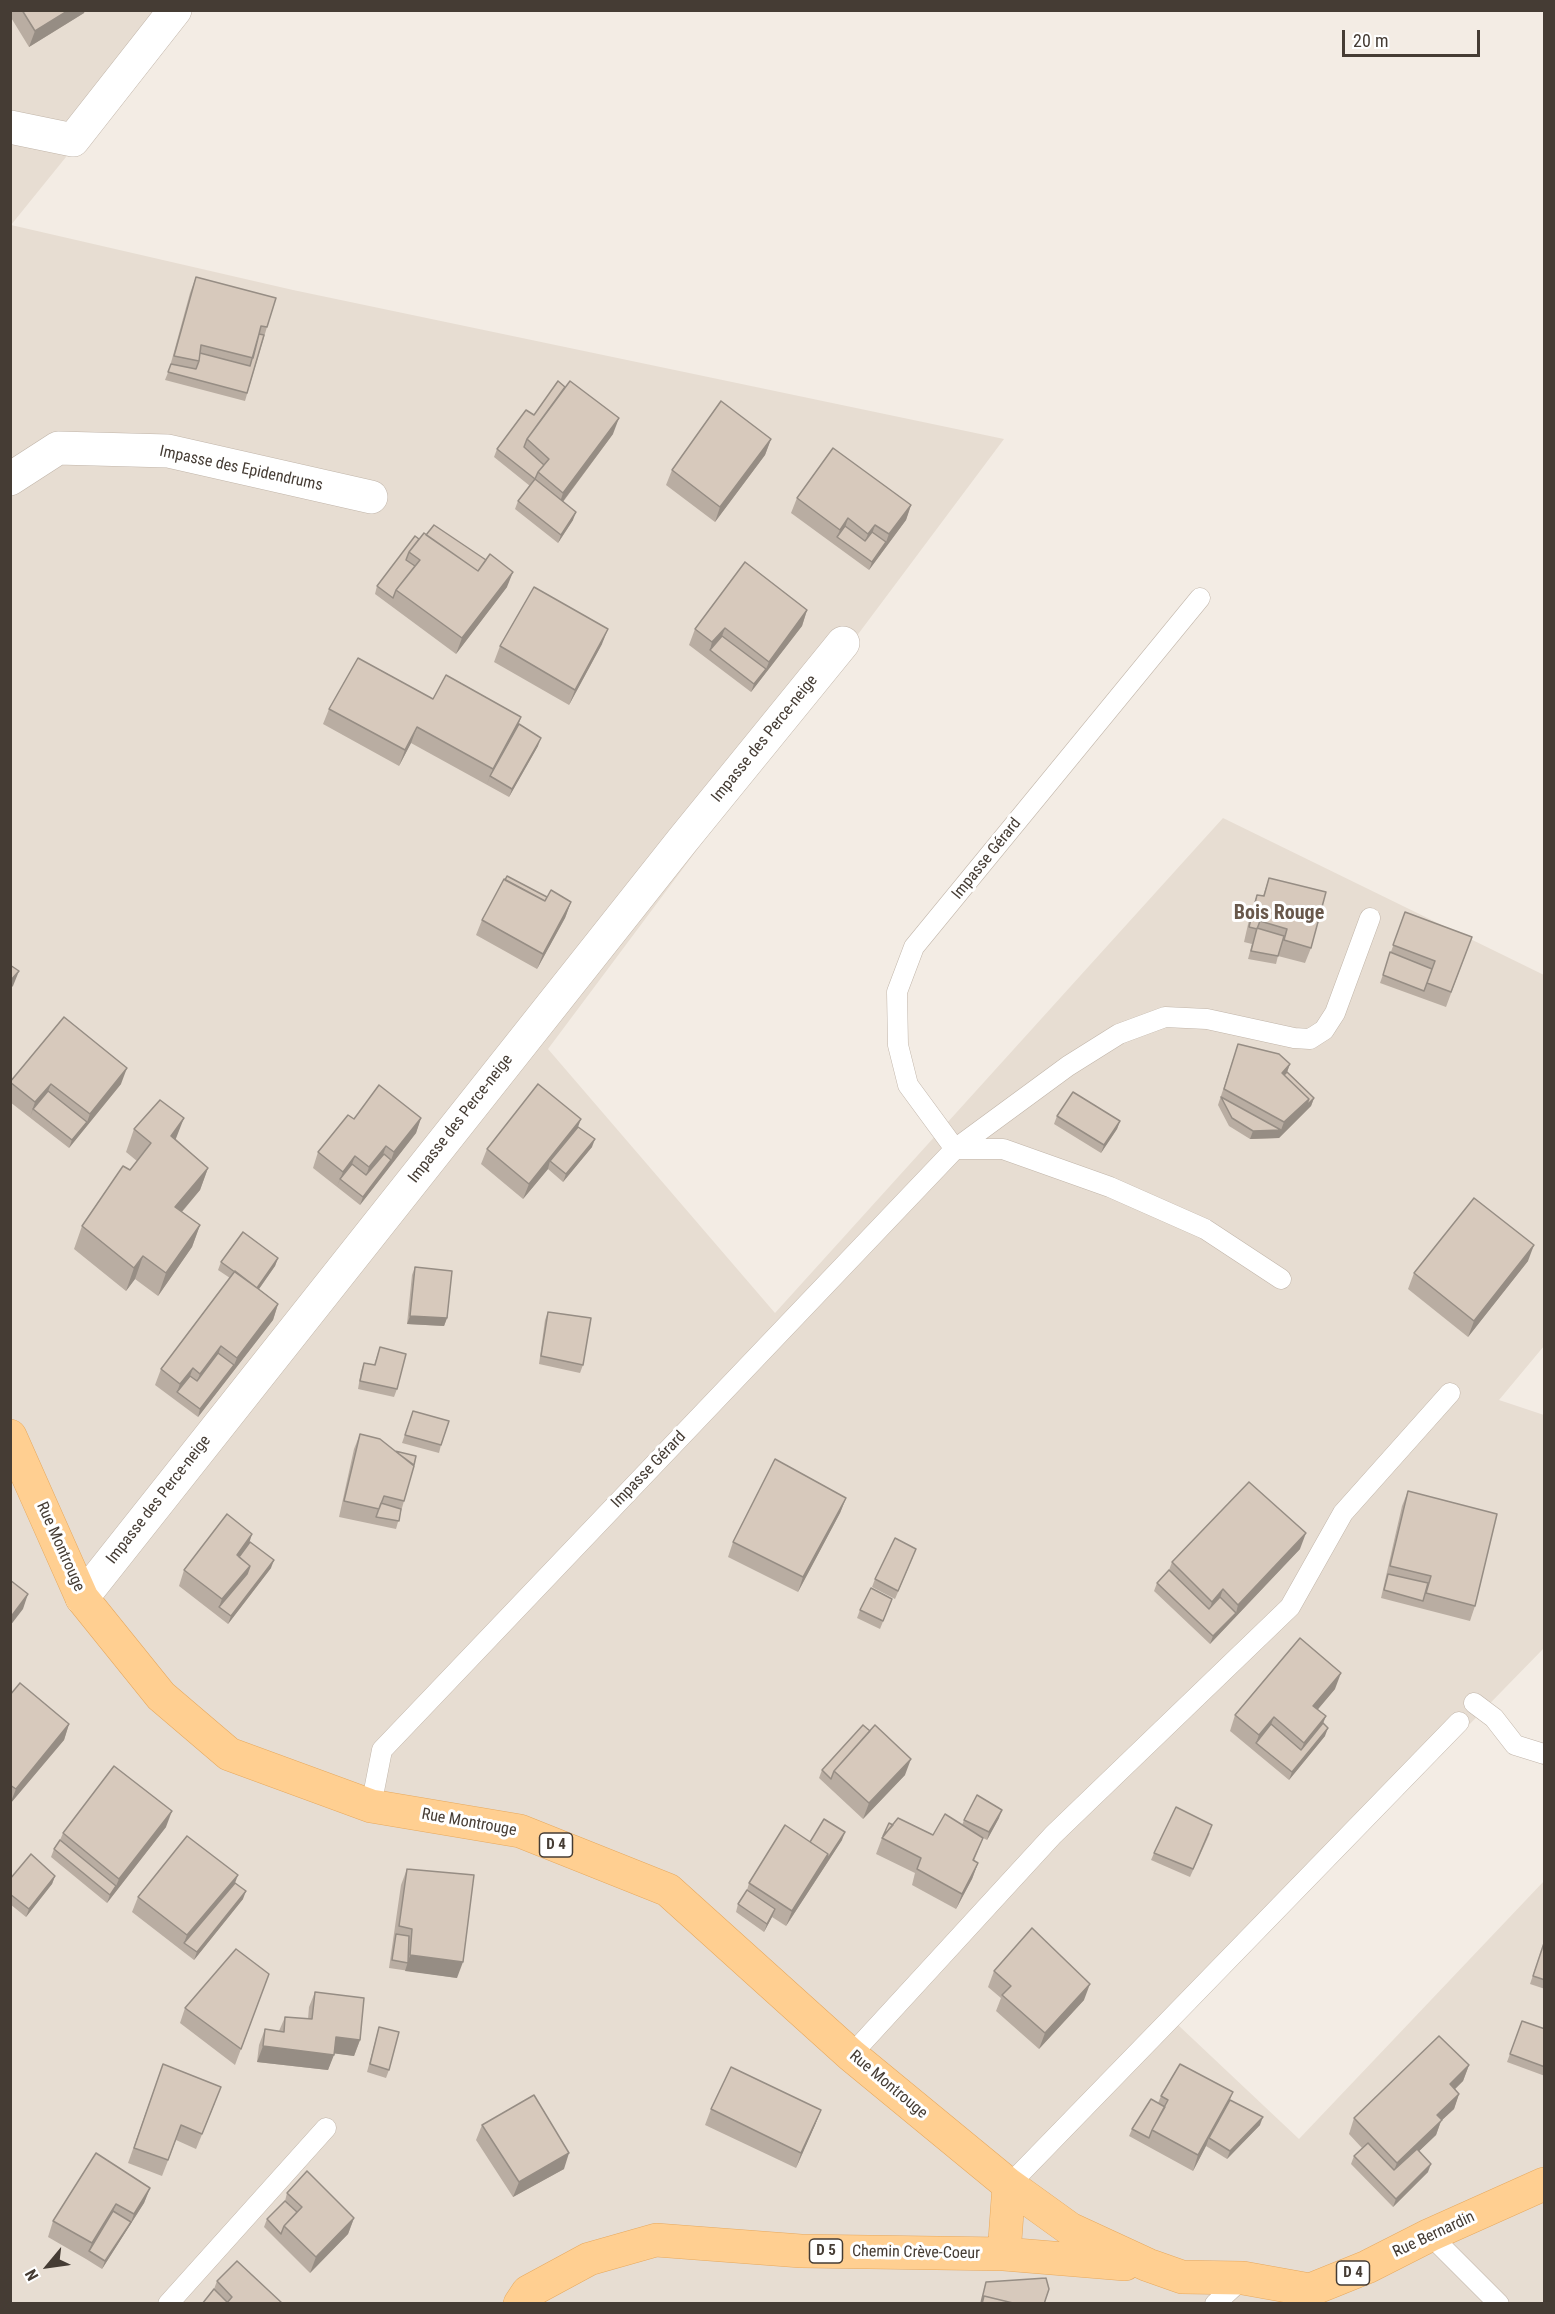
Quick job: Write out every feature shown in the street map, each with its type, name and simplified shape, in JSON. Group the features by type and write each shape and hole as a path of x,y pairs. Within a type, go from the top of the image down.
{"main road":[{"name":"Rue Montrouge","path":"10,1437 82,1598 161,1696 229,1754 371,1806 520,1831 668,1890 850,2055 1009,2185 1070,2229 1148,2265"},
{"name":"Rue Bernardin","path":"1148,2265 1182,2277 1243,2277 1310,2290 1367,2267 1430,2235 1545,2184"},
{"path":"1004,2254 1009,2185"},
{"name":"Chemin Crève-Coeur","path":"520,2304 528,2292 589,2259 656,2240 801,2251 1004,2254 1148,2265"}],"street":[{"path":"10,127 73,140 175,10"},
{"name":"Impasse des Epidendrums","path":"10,479 58,448 168,451 371,497"},
{"name":"Impasse des Perce-neige","path":"82,1598 682,841 843,643"}],"lane":[{"name":"Impasse Gérard","path":"955,1149 908,1085 898,1045 897,992 914,947 1200,598"},
{"name":"Impasse Gérard","path":"371,1806 382,1750 955,1149 1068,1066 1119,1034 1165,1017 1207,1019 1294,1038 1310,1039 1324,1030 1335,1013 1370,918"},
{"path":"955,1149 1003,1149 1110,1187 1205,1229 1281,1279"},
{"path":"850,2055 1053,1835 1290,1607 1343,1513 1450,1393"},
{"path":"1474,1703 1494,1718 1515,1745 1545,1754"},
{"path":"1009,2185 1459,1722"},
{"path":"168,2304 326,2128"},
{"path":"1430,2235 1499,2304"},
{"path":"1215,2304 1243,2277"}],"shaded area":[{"path":"11,11 184,11 11,225"},
{"name":"Bois Rouge","path":"11,225 293,290 1004,439 548,1049 775,1313 1223,818 1544,975 1544,1346 1499,1400 1544,1415 1544,1648 1177,2024 1299,2139 1544,1881 1544,2303 11,2304"}],"building":[{"path":"22,10 69,10 35,31"},
{"path":"196,277 276,298 267,327 261,326 253,358 201,345 199,361 174,356"},
{"path":"259,334 264,335 247,393 168,372 171,364 196,369 200,353 250,366"},
{"path":"558,381 565,387 527,439 524,447 544,465 535,479 497,449 526,410 534,415"},
{"path":"570,381 619,418 563,493 538,472 549,459 527,439"},
{"path":"721,401 771,439 720,507 672,470"},
{"path":"833,448 911,505 889,534 875,525 868,534 848,518 840,530 797,498"},
{"path":"535,479 576,512 561,535 518,501"},
{"path":"434,525 486,560 478,571 426,535"},
{"path":"845,526 865,541 872,532 886,542 872,562 837,537"},
{"path":"424,533 478,571 490,554 513,572 462,638 396,590 420,560 409,552"},
{"path":"415,536 419,539 406,560 415,566 396,590 393,598 377,586"},
{"path":"745,562 807,610 769,662 725,628 712,642 695,629"},
{"path":"534,587 608,629 575,690 500,646"},
{"path":"722,636 766,669 754,684 710,650"},
{"path":"358,658 433,699 446,675 521,717 493,769 417,727 405,750 329,709"},
{"path":"519,724 541,738 512,789 490,776"},
{"path":"507,876 547,897 545,901 505,880"},
{"path":"1269,878 1326,892 1311,948 1284,940 1287,929 1260,921 1257,929 1249,927 1257,895 1264,896"},
{"path":"504,879 545,901 551,890 571,902 543,954 482,920"},
{"path":"1405,912 1472,937 1451,992 1427,983 1435,961 1393,945"},
{"path":"1257,928 1284,936 1278,956 1251,951"},
{"path":"1390,952 1432,969 1424,991 1383,975"},
{"path":"10,965 19,971 10,981"},
{"path":"64,1017 127,1068 90,1114 51,1084 35,1102 10,1082"},
{"path":"1238,1044 1279,1054 1290,1064 1282,1073 1309,1099 1284,1122 1224,1089"},
{"path":"1287,1072 1314,1098 1306,1106 1309,1099 1284,1075"},
{"path":"538,1084 581,1119 529,1184 487,1149"},
{"path":"379,1085 421,1118 394,1152 386,1146 369,1167 355,1156 343,1172 318,1152 348,1115 354,1119"},
{"path":"48,1091 87,1122 72,1140 33,1109"},
{"path":"1073,1092 1120,1121 1104,1145 1057,1116"},
{"path":"1221,1097 1281,1130 1253,1131 1232,1118"},
{"path":"160,1100 184,1118 171,1136 208,1168 175,1207 200,1225 166,1273 143,1256 134,1268 82,1226 123,1166 130,1170 151,1143 134,1129"},
{"path":"578,1127 595,1139 566,1174 550,1161"},
{"path":"384,1154 391,1160 363,1197 340,1179 352,1164 366,1175"},
{"path":"1474,1198 1534,1245 1474,1321 1414,1273"},
{"path":"243,1232 278,1258 257,1288 221,1262"},
{"path":"415,1267 452,1271 447,1318 410,1316"},
{"path":"235,1271 278,1304 237,1358 221,1346 200,1374 193,1368 180,1384 161,1369"},
{"path":"548,1312 591,1318 583,1365 541,1356"},
{"path":"380,1347 406,1354 397,1389 360,1381 364,1363 375,1365"},
{"path":"218,1353 234,1365 200,1409 177,1392 190,1376 197,1381"},
{"path":"413,1411 449,1421 441,1445 405,1435"},
{"path":"360,1434 380,1439 414,1466 404,1501 384,1496 379,1509 344,1501"},
{"path":"395,1451 416,1456 414,1465"},
{"path":"775,1459 846,1498 803,1577 733,1542"},
{"path":"1249,1482 1306,1533 1238,1605 1223,1589 1212,1602 1172,1562"},
{"path":"1408,1491 1497,1514 1475,1606 1426,1593 1431,1576 1390,1566"},
{"path":"381,1503 401,1509 399,1521 376,1517"},
{"path":"227,1514 252,1534 237,1555 250,1566 222,1599 184,1570"},
{"path":"895,1538 916,1549 898,1591 875,1579"},
{"path":"250,1542 274,1560 231,1616 219,1607 247,1574 250,1566 239,1557"},
{"path":"1169,1570 1209,1609 1220,1597 1236,1613 1213,1636 1157,1583"},
{"path":"1388,1574 1428,1583 1423,1601 1384,1590"},
{"path":"10,1580 28,1594 10,1618"},
{"path":"871,1588 892,1599 883,1621 860,1610"},
{"path":"1300,1638 1341,1673 1313,1706 1326,1716 1304,1743 1274,1717 1259,1735 1235,1715"},
{"path":"20,1683 69,1724 16,1789 10,1785 10,1695"},
{"path":"1323,1723 1328,1728 1292,1772 1256,1743 1271,1724 1301,1750"},
{"path":"863,1725 870,1731 834,1771 831,1779 822,1770"},
{"path":"875,1725 911,1759 869,1803 834,1771"},
{"path":"114,1766 172,1811 119,1879 63,1833"},
{"path":"977,1795 1002,1810 989,1832 964,1820"},
{"path":"1176,1807 1212,1825 1193,1869 1154,1853"},
{"path":"945,1814 983,1838 973,1860 978,1863 962,1894 917,1869 921,1858 882,1838 898,1818 933,1835"},
{"path":"824,1819 845,1832 826,1861 828,1854 810,1842"},
{"path":"889,1823 893,1825 883,1836"},
{"path":"785,1825 828,1854 792,1911 749,1883"},
{"path":"187,1836 238,1875 187,1935 138,1897"},
{"path":"60,1840 116,1886 110,1895 54,1849"},
{"path":"31,1854 55,1876 29,1909 10,1894 10,1879"},
{"path":"407,1869 474,1875 463,1962 410,1955 412,1929 399,1926"},
{"path":"235,1883 246,1891 197,1952 184,1943"},
{"path":"747,1890 775,1909 767,1924 738,1904"},
{"path":"1032,1928 1090,1984 1045,2033 1002,1995 1011,1986 994,1971"},
{"path":"396,1934 409,1936 408,1963 392,1960"},
{"path":"1545,1940 1545,1980 1533,1976"},
{"path":"236,1949 269,1974 241,2049 185,2008"},
{"path":"315,1992 364,1998 360,2040 336,2037 334,2055 263,2046 265,2029 284,2032 285,2017 312,2019"},
{"path":"1522,2021 1545,2029 1545,2067 1510,2054"},
{"path":"379,2027 399,2032 389,2070 370,2064"},
{"path":"1439,2036 1469,2065 1450,2084 1459,2094 1437,2115 1442,2120 1397,2163 1354,2118"},
{"path":"163,2064 221,2087 202,2134 181,2125 168,2160 134,2148"},
{"path":"1180,2064 1233,2092 1198,2155 1152,2130 1168,2100 1161,2096"},
{"path":"731,2067 821,2110 801,2153 711,2109"},
{"path":"534,2095 569,2153 519,2182 482,2125"},
{"path":"1151,2099 1165,2107 1149,2138 1132,2129"},
{"path":"1230,2100 1263,2117 1230,2151 1209,2138"},
{"path":"1368,2143 1394,2170 1417,2149 1431,2164 1396,2199 1354,2156"},
{"path":"96,2153 150,2188 134,2214 116,2204 92,2243 53,2221"},
{"path":"307,2171 354,2218 316,2257 284,2226 302,2207 287,2193"},
{"path":"285,2201 297,2212 284,2226 281,2234 267,2219"},
{"path":"113,2211 131,2222 105,2261 89,2251"},
{"path":"237,2261 283,2304 226,2304 232,2297 217,2281"},
{"path":"1046,2278 1049,2289 1044,2304 1017,2304 984,2296 981,2303 986,2282"},
{"path":"214,2289 227,2302 226,2304 202,2304"},
{"path":"984,2296 1017,2304 982,2304"}],"district":[{"name":"Bois Rouge","path":"1279,914"}]}
